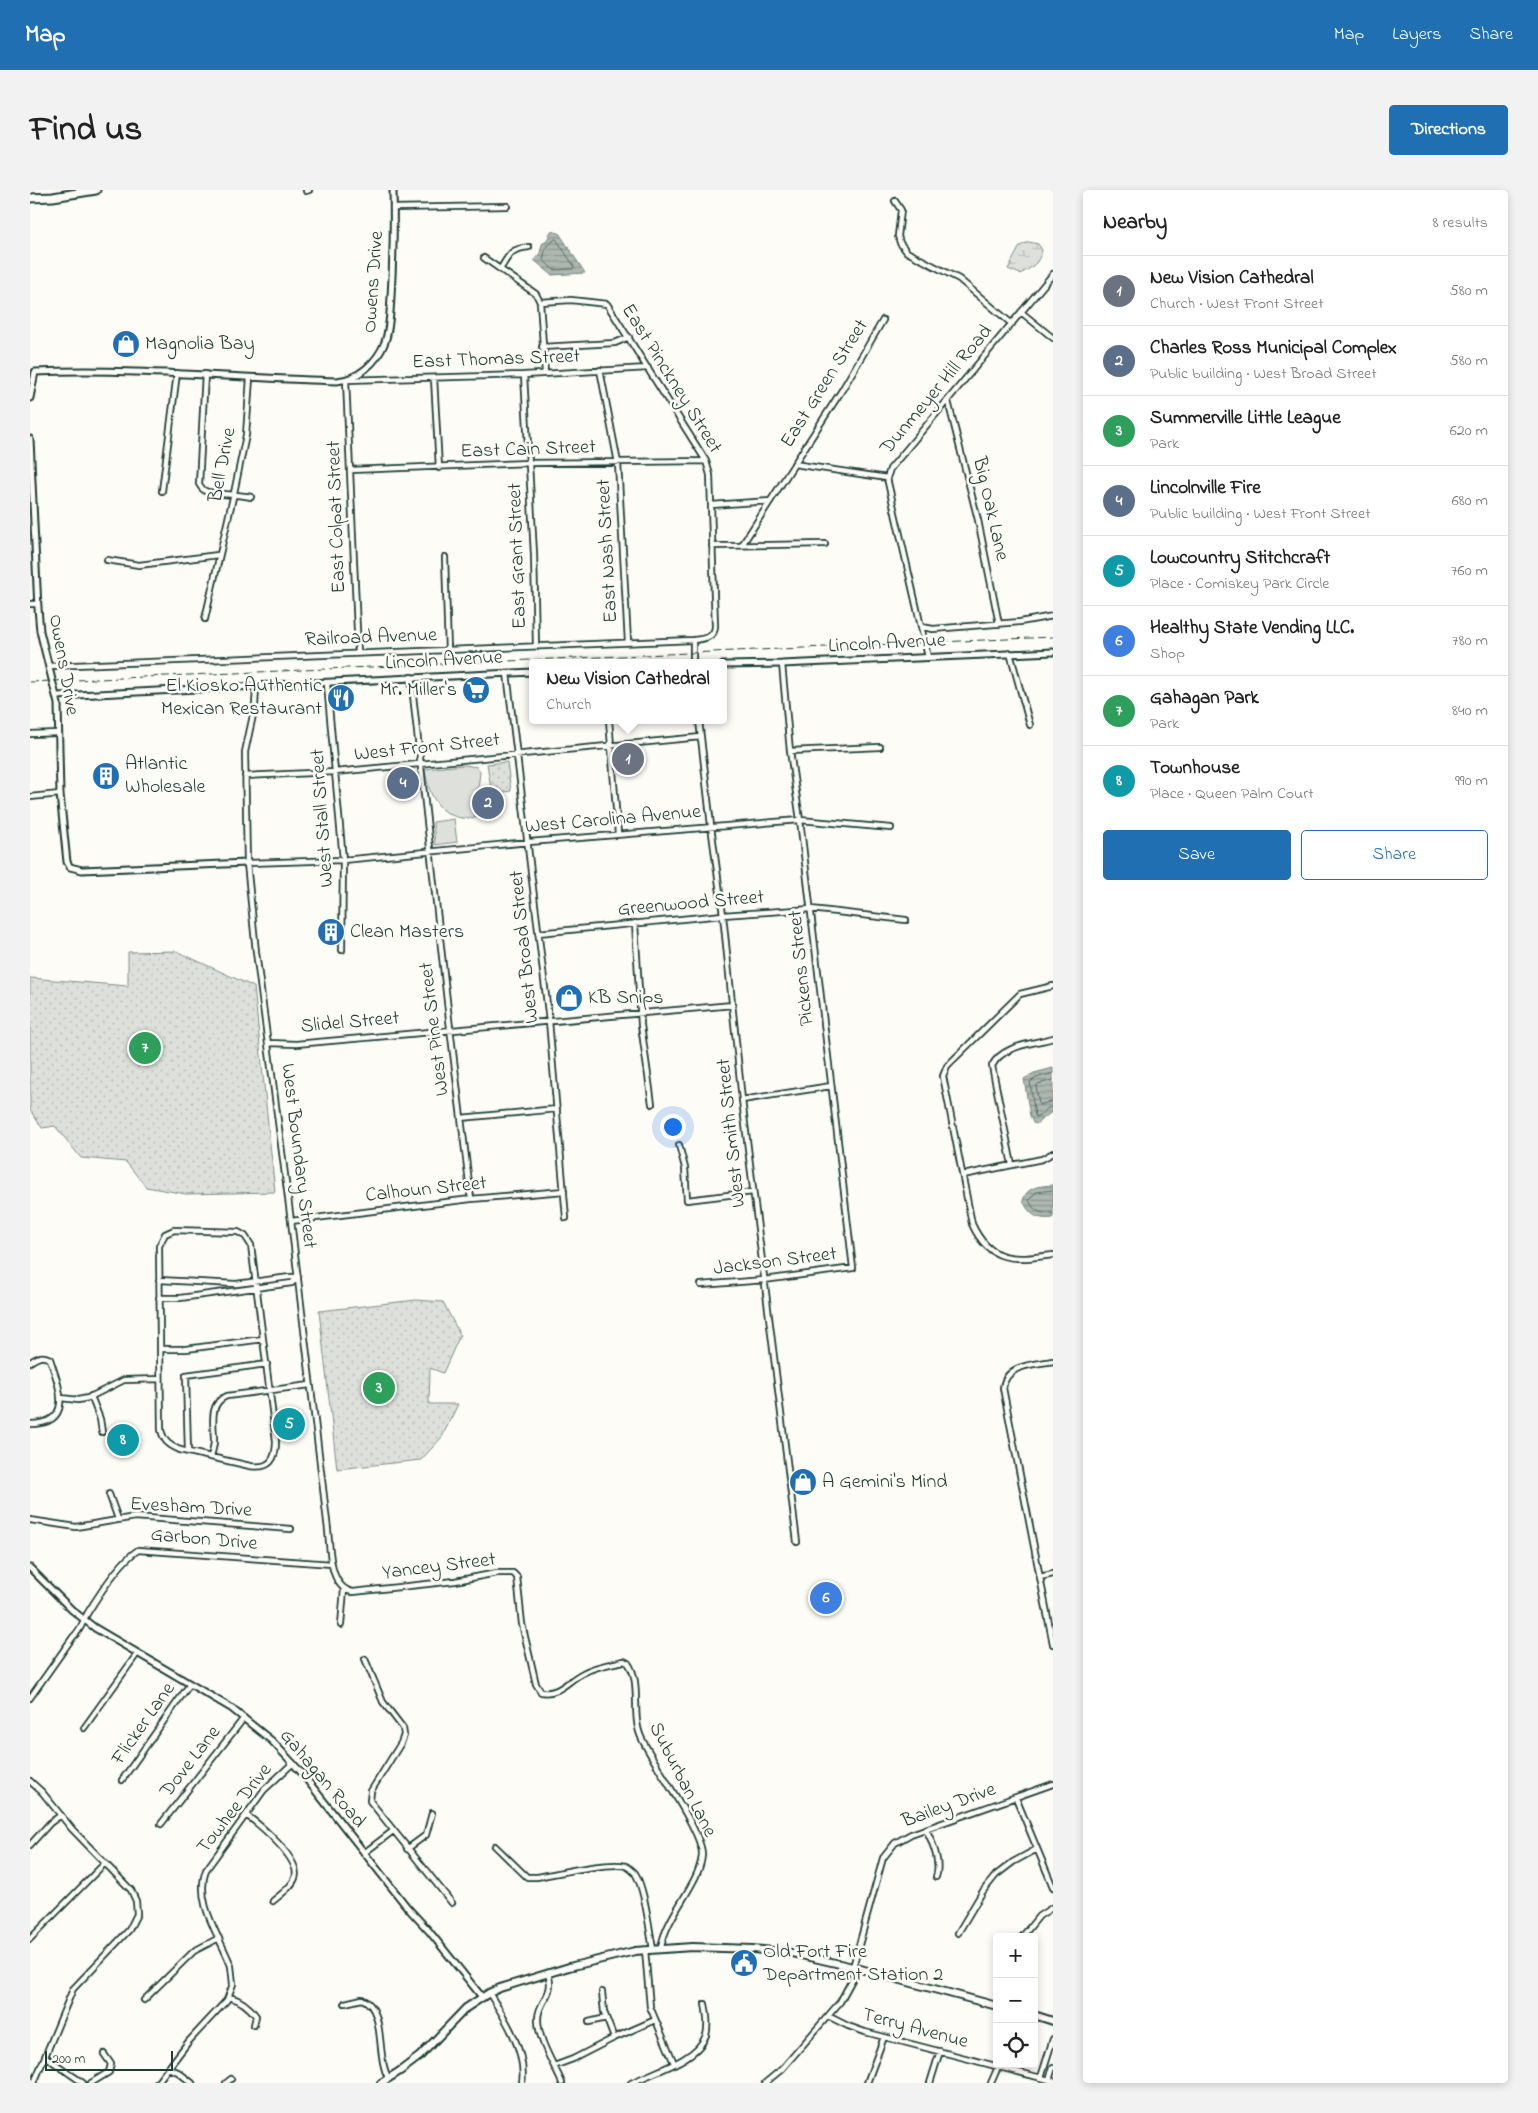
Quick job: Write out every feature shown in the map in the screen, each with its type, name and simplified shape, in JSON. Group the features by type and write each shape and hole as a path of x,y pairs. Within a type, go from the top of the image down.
{"main road":[{"path":"30,198 53,197 92,190"},
{"path":"381,2083 420,2056 466,2008 489,1993 611,1956 645,1950 692,1947 767,1950 810,1956 993,2005"},
{"path":"1038,2016 1053,2021"}],"street":[{"name":"Owens Drive","path":"346,380 366,369 377,358 385,342 390,320 393,265 393,190"},
{"path":"895,202 901,210 898,236 900,244 907,252 959,279 1012,324"},
{"path":"393,208 507,206"},
{"path":"501,268 516,248 529,247"},
{"path":"484,258 536,294 540,302 544,373"},
{"name":"Dunmeyer Hill Road","path":"928,657 887,478 890,470 1053,274"},
{"name":"East Pinckney Street","path":"540,302 571,300 607,304 706,461 710,475 712,505 715,631 711,636 704,639 693,640"},
{"path":"1021,312 1053,338"},
{"name":"East Green Street","path":"742,545 842,390 883,320"},
{"path":"542,347 614,344 629,337"},
{"name":"East Thomas Street","path":"346,380 648,368"},
{"name":"East Nash Street","path":"600,370 618,463 628,642"},
{"path":"30,398 32,372 113,371 205,374 250,378 346,380"},
{"path":"162,491 177,373"},
{"path":"205,374 199,484 207,492 234,493 251,497"},
{"name":"East Grant Street","path":"524,374 530,463 536,646"},
{"name":"Bell Drive","path":"204,619 246,435 250,378"},
{"path":"434,378 439,468"},
{"name":"East Colpat Street","path":"346,380 358,654"},
{"name":"Big Oak Lane","path":"948,401 978,520 999,624"},
{"name":"Owens Drive","path":"30,439 40,631 58,704 60,794 67,862 74,869 247,863"},
{"name":"East Cain Street","path":"350,470 530,463 706,461"},
{"path":"794,464 887,478"},
{"path":"712,505 770,501"},
{"path":"712,546 825,544"},
{"path":"107,560 139,565 218,555"},
{"path":"445,556 448,651"},
{"path":"30,604 38,604"},
{"path":"922,626 933,629 999,624 1053,616"},
{"path":"693,640 694,659"},
{"name":"Railroad Avenue","path":"50,666 693,640"},
{"name":"Lincoln Avenue","path":"727,665 1053,652"},
{"path":"1010,653 1030,725"},
{"name":"Pickens Street","path":"782,664 790,751 811,909 853,1268"},
{"name":"Lincoln Avenue","path":"57,696 327,684 411,677 529,672"},
{"name":"West Broad Street","path":"507,673 529,842 549,1021 566,1218"},
{"name":"West Pine Street","path":"411,677 471,1199"},
{"name":"West Stall Street","path":"327,684 344,860 342,950"},
{"name":"West Boundary Street","path":"256,687 255,706 245,752 247,863 256,952 291,1220 332,1564 338,1581 344,1589"},
{"path":"58,704 72,695"},
{"path":"609,724 618,834"},
{"name":"West Smith Street","path":"699,724 723,915 742,1100 797,1542"},
{"path":"30,734 58,733"},
{"name":"West Front Street","path":"244,776 336,772 701,738"},
{"path":"790,751 880,747"},
{"path":"30,797 60,794"},
{"name":"West Carolina Avenue","path":"247,863 344,860 618,834 800,820 891,828"},
{"name":"Greenwood Street","path":"538,933 723,915 811,909 906,920"},
{"path":"635,923 640,1013 652,1104"},
{"path":"1053,986 1020,994 948,1066 943,1076 972,1224 979,1238 987,1248 1001,1256 1013,1259 1053,1256"},
{"name":"Slidel Street","path":"269,1043 296,1044 450,1028 733,1005"},
{"path":"1012,1165 992,1066 996,1059 1004,1052 1053,1038"},
{"path":"742,1100 831,1086"},
{"path":"461,1118 557,1109"},
{"path":"679,1144 686,1168 687,1200 753,1192"},
{"path":"963,1175 1042,1159 1053,1153"},
{"name":"Calhoun Street","path":"291,1220 471,1199 564,1191"},
{"path":"169,1231 238,1232 245,1236 251,1245 276,1441 276,1452 267,1465 259,1467 188,1452 169,1445 162,1437 159,1280 160,1241 169,1231"},
{"name":"Jackson Street","path":"701,1285 764,1280 853,1268"},
{"path":"159,1280 236,1284 290,1276 298,1278"},
{"path":"159,1298 201,1295 292,1283 298,1278"},
{"path":"201,1282 201,1295"},
{"path":"160,1349 186,1349 263,1339"},
{"path":"30,1362 40,1356 46,1356 50,1359 59,1385 61,1398 57,1412 51,1420 42,1424 30,1424"},
{"path":"1053,1361 1015,1368 1006,1376 1002,1388 1053,1644"},
{"path":"188,1452 186,1375 266,1364"},
{"path":"61,1398 78,1400 91,1396 124,1380 160,1378"},
{"path":"211,1457 214,1444 214,1409 218,1401 227,1396 310,1385"},
{"path":"91,1396 100,1418 102,1432"},
{"path":"109,1494 118,1519"},
{"name":"Evesham Drive","path":"30,1520 76,1527 118,1519 147,1518 291,1529"},
{"name":"Garbon Drive","path":"30,1698 73,1637 81,1629 85,1620 129,1556 138,1550 332,1564"},
{"name":"Gahagan Road","path":"30,1568 72,1610 103,1634 190,1684 244,1718 272,1741 293,1763 406,1908 482,1997"},
{"name":"Yancey Street","path":"344,1589 362,1592 497,1573 513,1573 517,1577 522,1624 536,1684 541,1692 555,1692 582,1673 624,1661 631,1667 633,1676"},
{"path":"1040,1577 1053,1574"},
{"path":"341,1625 344,1589"},
{"path":"84,1728 137,1654"},
{"path":"365,1659 383,1702 404,1732 401,1743 370,1794 373,1806 452,1903"},
{"name":"Suburban Lane","path":"633,1676 638,1730 694,1830 702,1852 696,1874 663,1934 661,1948"},
{"name":"Flicker Lane","path":"122,1780 190,1684"},
{"name":"Dove Lane","path":"161,1824 244,1718"},
{"name":"Towhee Drive","path":"229,1997 233,1984 232,1970 204,1904 203,1878 211,1862 264,1790 293,1763"},
{"path":"30,1780 134,1896 137,1908 135,1920 129,1930 73,1989 34,2083"},
{"name":"Bailey Drive","path":"765,2083 782,2069 828,2016 840,2002 850,1984 853,1966 883,1858 894,1843 926,1829 1053,1784"},
{"path":"1016,1798 1053,1887"},
{"path":"407,1849 426,1835 432,1813"},
{"path":"30,1845 61,1815"},
{"path":"246,1815 273,1837 296,1868 296,1876 293,1882 273,1901"},
{"path":"926,1829 936,1857 938,1871 936,1877"},
{"path":"364,1853 393,1831"},
{"path":"496,1846 527,1877 537,1878 613,1865 626,1866 634,1873 641,1891 653,1949"},
{"path":"958,1933 983,1891 996,1875 1013,1862 1037,1849"},
{"path":"30,1939 105,1863"},
{"path":"1025,1933 1039,1916 1053,1906"},
{"path":"144,2000 194,1951 219,1938"},
{"path":"645,1950 647,1995 655,2020 674,2063"},
{"path":"548,1974 550,1988 540,2008 538,2022 562,2083"},
{"path":"602,1992 603,2009 614,2038"},
{"path":"489,1993 504,2018 518,2050 522,2062 522,2083"},
{"path":"158,2083 189,2041 221,2009 229,1997 236,1999 251,2009 256,2016 254,2025"},
{"path":"345,2003 362,1999 372,2006 378,2019 383,2070 389,2079"},
{"path":"631,2083 695,2052 703,2042 708,2025 705,2004"},
{"name":"Terry Avenue","path":"828,2016 848,2026 884,2037 993,2065"},
{"path":"589,2022 606,2018"},
{"path":"554,2066 591,2051 614,2038 655,2020"},
{"path":"867,2083 884,2037"},
{"path":"1041,2077 1053,2039"},
{"path":"930,2083 940,2051"},
{"path":"91,2083 107,2074 110,2070 111,2064 104,2054"},
{"path":"46,2057 82,2083"},
{"path":"1051,2080 1053,2067"},
{"path":"168,2068 178,2072 192,2083"},
{"path":"991,2083 997,2068"},
{"name":"Terry Avenue","path":"1006,2068 1051,2080"},
{"path":"226,2083 231,2079"}],"green space":[{"path":"1029,242 1038,244 1042,250 1037,262 1020,274 1008,269 1020,246"},
{"path":"507,762 511,791 492,794 487,764"},
{"path":"464,765 477,767 480,771 475,818 454,816 446,812 434,798 427,780 425,769"},
{"path":"454,819 457,842 435,845 433,822"},
{"path":"176,951 254,987 275,1192 186,1194 146,1187 126,1162 81,1158 55,1126 42,1128 30,1110 30,978 128,986 128,952"},
{"path":"416,1300 443,1302 460,1335 443,1373 430,1368 429,1404 458,1404 442,1437 421,1460 337,1469 319,1311"}],"water":[{"path":"551,231 559,233 585,273 552,275 534,260 540,253 542,244 547,240"},
{"path":"1053,1068 1053,1111 1036,1124 1033,1123 1030,1116 1024,1079 1034,1073"},
{"path":"1053,1185 1053,1218 1035,1216 1028,1210 1023,1201 1027,1192 1035,1188"}],"railway":[{"path":"553,659 1053,637"},
{"path":"30,682 529,660"}],"place":[{"name":"Magnolia Bay","path":"126,344"},
{"name":"Mr. Miller's","path":"476,690"},
{"name":"El Kiosko Authentic Mexican Restaurant","path":"341,698"},
{"name":"New Vision Cathedral","path":"628,759"},
{"name":"Atlantic Wholesale","path":"106,776"},
{"name":"Lincolnville Fire","path":"403,783"},
{"name":"Charles Ross Municipal Complex","path":"488,803"},
{"name":"Clean Masters","path":"331,932"},
{"name":"KB Snips","path":"569,998"},
{"name":"Gahagan Park","path":"145,1048"},
{"name":"Summerville Little League","path":"379,1388"},
{"name":"Lowcountry Stitchcraft","path":"289,1424"},
{"name":"Townhouse","path":"123,1440"},
{"name":"A Gemini's Mind","path":"803,1482"},
{"name":"Healthy State Vending LLC.","path":"826,1598"},
{"name":"Old Fort Fire Department Station 2","path":"744,1963"}]}
